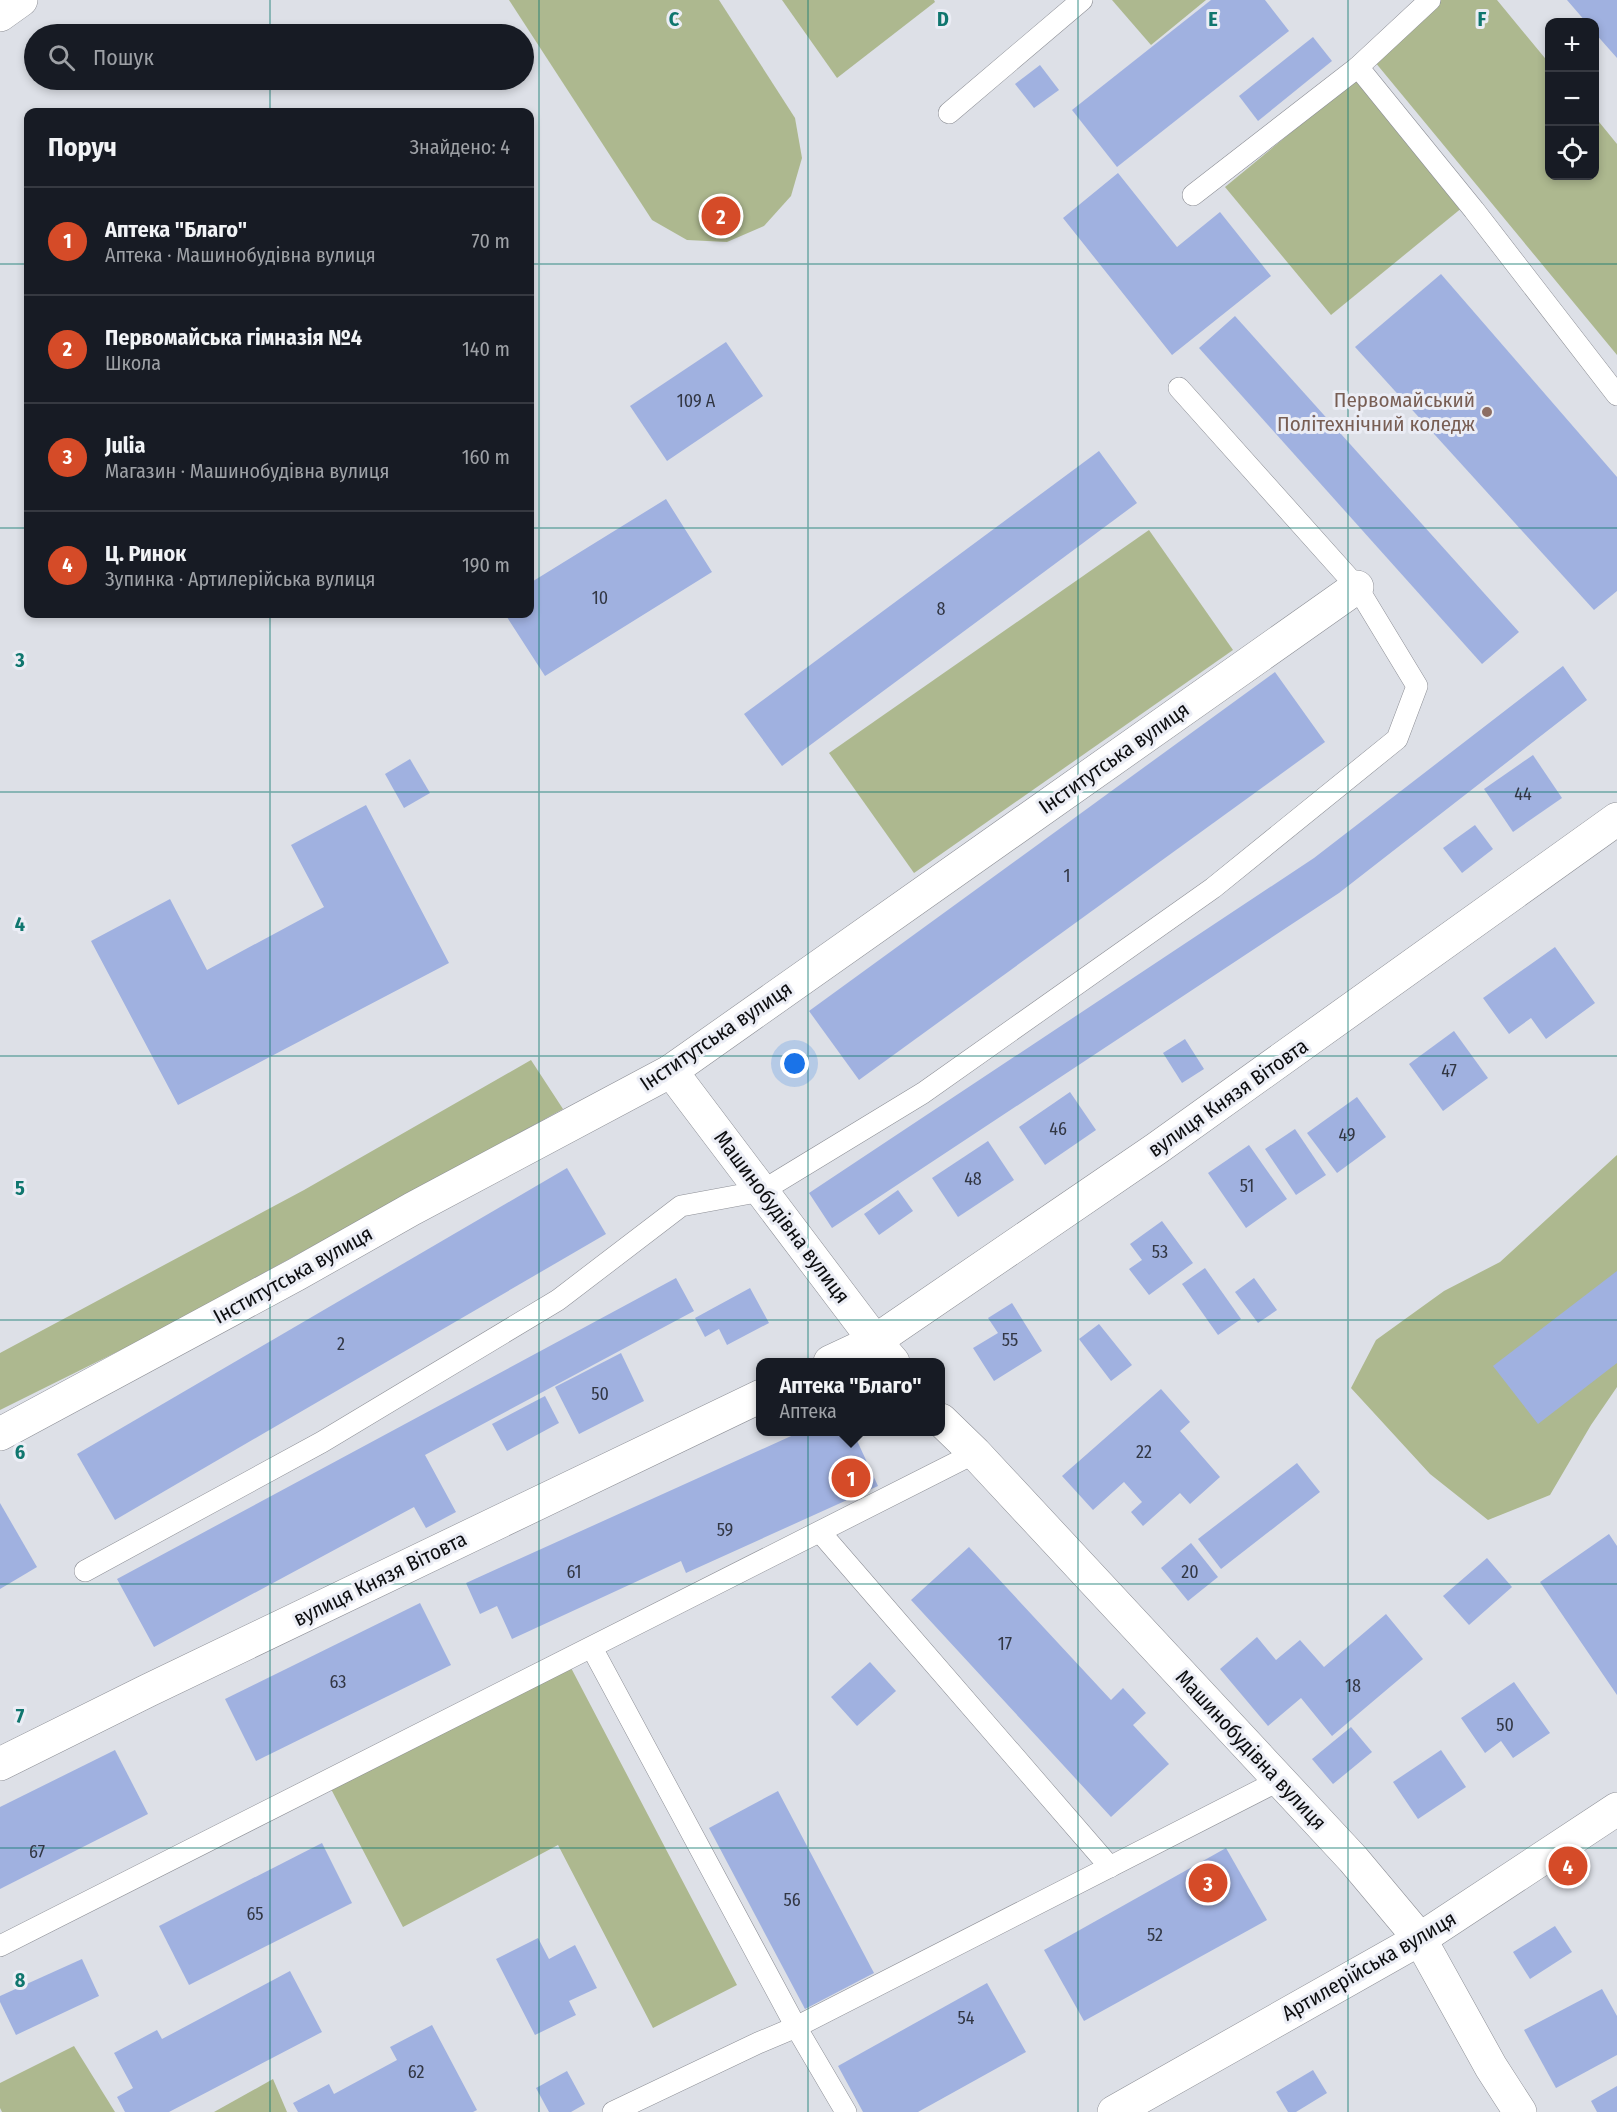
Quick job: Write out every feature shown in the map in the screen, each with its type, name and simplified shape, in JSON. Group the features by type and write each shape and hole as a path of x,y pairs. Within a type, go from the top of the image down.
{"street":[{"path":"0,15 21,0"},
{"name":"Інститутська вулиця","path":"0,1434 297,1274 422,1203 671,1071 1357,587"},
{"name":"вулиця Князя Вітовта","path":"852,1358 884,1352 1156,1149 1617,819"},
{"name":"Машинобудівна вулиця","path":"671,1071 884,1352"},
{"name":"вулиця Князя Вітовта","path":"0,1764 159,1685 756,1398"},
{"name":"Машинобудівна вулиця","path":"945,1424 975,1453 1353,1859 1420,1940 1491,2067 1520,2112"},
{"name":"Артилерійська вулиця","path":"1114,2112 1420,1940 1617,1809"}],"lane":[{"path":"950,113 1082,0"},
{"path":"1193,195 1358,67 1430,0"},
{"path":"1358,67 1474,210 1617,395"},
{"path":"86,1571 322,1442 558,1300 681,1206 762,1191 922,1093 1203,895 1397,739 1418,686 1357,587 1179,388"},
{"path":"0,1946 975,1453"},
{"path":"820,1532 1110,1867"},
{"path":"592,1648 796,2027 846,2112"},
{"path":"612,2112 796,2027 1280,1780"}],"green space":[{"path":"509,0 719,0 795,118 802,158 791,196 764,226 727,242 687,240 652,220 534,38 534,24 525,24"},
{"path":"782,0 934,0 935,2 837,78"},
{"path":"1112,0 1206,0 1151,45"},
{"path":"1430,0 1497,0 1545,58 1545,180 1599,180 1599,122 1617,144 1617,355 1370,56"},
{"path":"1357,78 1463,207 1331,315 1225,187"},
{"path":"1149,530 1233,650 914,873 829,753"},
{"path":"531,1060 563,1109 145,1338 0,1410 0,1353 304,1190"},
{"path":"1617,1155 1617,1387 1591,1425 1550,1495 1488,1520 1430,1474 1351,1388 1376,1340 1444,1291 1500,1262"},
{"path":"569,1664 737,1985 653,2028 558,1845 403,1927 331,1789"},
{"path":"74,2046 115,2112 2,2112 0,2083"},
{"path":"273,2079 287,2112 214,2112"}],"building":[{"path":"1211,0 1265,0 1289,31 1117,167 1072,110"},
{"path":"1567,0 1617,0 1617,58 1599,38 1599,18 1583,18"},
{"path":"1313,37 1332,61 1258,121 1239,96"},
{"path":"1040,65 1059,90 1034,108 1015,84"},
{"path":"1118,173 1177,247 1220,212 1271,276 1172,355 1063,218"},
{"name":"Первомайський Політехнічний коледж","path":"1441,274 1617,477 1617,591 1594,610 1355,347"},
{"path":"1235,316 1519,632 1482,664 1199,348"},
{"path":"726,342 763,396 667,461 630,406"},
{"path":"1099,451 1137,503 782,766 744,714"},
{"path":"666,499 712,572 545,676 508,618 534,618 534,581"},
{"path":"1563,666 1587,700 1339,893 832,1228 809,1193 1314,858"},
{"path":"1275,672 1325,742 859,1080 809,1011"},
{"path":"1533,755 1562,798 1513,832 1484,789"},
{"path":"410,759 430,793 404,808 385,774"},
{"path":"366,805 449,963 178,1105 91,941 170,899 207,970 324,907 291,845"},
{"path":"1475,825 1493,849 1462,873 1443,848"},
{"path":"1555,947 1595,1003 1546,1039 1531,1018 1509,1034 1483,998"},
{"path":"1454,1031 1488,1078 1443,1111 1409,1064"},
{"path":"1185,1039 1204,1069 1182,1083 1163,1053"},
{"path":"1070,1092 1096,1130 1045,1165 1019,1127"},
{"path":"1357,1097 1386,1137 1337,1173 1307,1133"},
{"path":"1295,1129 1326,1175 1296,1195 1265,1149"},
{"path":"988,1141 1014,1180 958,1217 932,1178"},
{"path":"1249,1145 1287,1199 1246,1228 1208,1173"},
{"path":"567,1168 606,1234 115,1520 77,1454"},
{"path":"898,1190 913,1211 879,1235 864,1214"},
{"path":"1162,1221 1193,1263 1149,1295 1129,1269 1142,1260 1130,1244"},
{"path":"1205,1268 1241,1319 1218,1335 1182,1284"},
{"path":"1617,1271 1617,1363 1538,1424 1493,1366"},
{"path":"676,1278 694,1311 425,1455 456,1512 426,1528 414,1507 154,1647 117,1579"},
{"path":"1254,1278 1277,1310 1258,1323 1235,1292"},
{"path":"750,1288 769,1323 727,1345 719,1329 705,1337 695,1318"},
{"path":"1012,1303 1042,1351 994,1381 973,1348 998,1333 988,1318"},
{"path":"1099,1324 1132,1365 1111,1381 1079,1339"},
{"path":"621,1353 644,1401 579,1434 555,1387"},
{"path":"1161,1389 1190,1422 1180,1431 1220,1477 1190,1504 1180,1493 1143,1526 1131,1512 1142,1502 1124,1482 1093,1510 1062,1476"},
{"path":"545,1396 559,1423 507,1451 492,1424"},
{"path":"791,1436 855,1436 878,1486 686,1573 681,1561 512,1639 497,1606 480,1614 466,1583"},
{"path":"1297,1463 1320,1492 1221,1569 1198,1539"},
{"path":"0,1503 37,1567 0,1589"},
{"path":"1609,1534 1617,1546 1617,1695 1540,1582"},
{"path":"1191,1543 1218,1577 1188,1601 1161,1568"},
{"path":"969,1547 1111,1700 1123,1688 1146,1713 1133,1725 1169,1764 1111,1817 911,1600"},
{"path":"1487,1558 1512,1587 1469,1625 1443,1596"},
{"path":"420,1603 451,1665 256,1761 225,1699"},
{"path":"1386,1614 1423,1659 1332,1736 1301,1698 1268,1726 1220,1669 1257,1637 1276,1660 1300,1640 1324,1667"},
{"path":"870,1662 896,1691 857,1726 831,1697"},
{"path":"1514,1682 1550,1733 1513,1758 1501,1741 1485,1753 1461,1718"},
{"path":"1351,1727 1372,1752 1333,1784 1312,1759"},
{"path":"115,1750 148,1814 0,1889 0,1807"},
{"path":"1441,1750 1466,1787 1418,1819 1393,1782"},
{"path":"778,1791 874,1973 805,2009 709,1828"},
{"path":"322,1843 352,1903 189,1985 159,1926"},
{"path":"1226,1848 1267,1920 1084,2021 1044,1950"},
{"path":"1555,1926 1572,1952 1530,1979 1513,1952"},
{"path":"538,1938 549,1959 575,1945 597,1988 569,2001 576,2015 535,2035 496,1959"},
{"path":"82,1959 99,1996 16,2035 0,2002 0,1996"},
{"path":"290,1971 322,2032 169,2112 125,2112 117,2097 133,2088 114,2053 157,2030 162,2039"},
{"path":"987,1983 1026,2052 918,2112 863,2112 838,2066"},
{"path":"1602,1989 1617,2016 1617,2055 1556,2088 1524,2030"},
{"path":"432,2025 477,2110 473,2112 298,2112 293,2103 329,2084 334,2094 397,2060 390,2047"},
{"path":"1313,2070 1327,2093 1296,2112 1288,2112 1276,2092"},
{"path":"567,2071 585,2104 571,2112 549,2112 536,2088"},
{"path":"1617,2086 1617,2112 1597,2112 1591,2101"}],"place":[{"name":"Первомайська гімназія №4","path":"721,216"},
{"name":"Первомайський Політехнічний коледж","path":"1487,412"},
{"name":"Аптека \"Благо\"","path":"851,1478"},
{"name":"Ц. Ринок","path":"1568,1866"},
{"name":"Julia","path":"1208,1883"}]}
